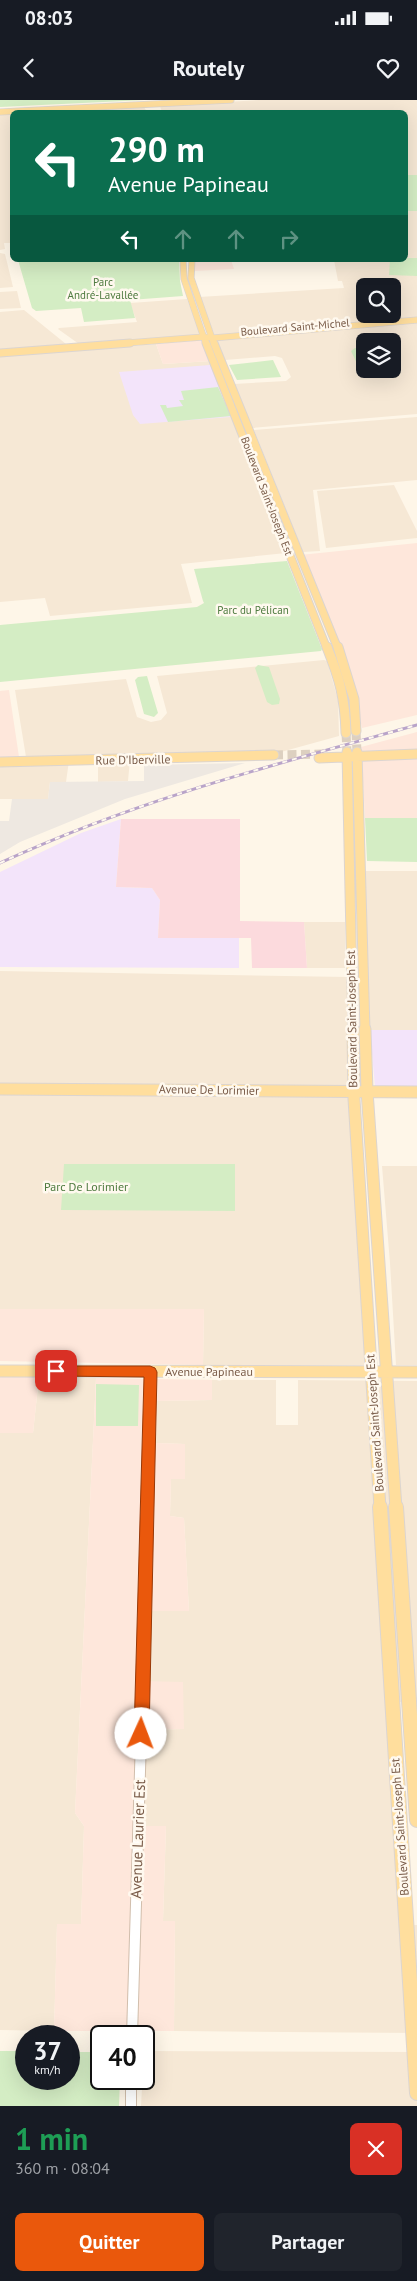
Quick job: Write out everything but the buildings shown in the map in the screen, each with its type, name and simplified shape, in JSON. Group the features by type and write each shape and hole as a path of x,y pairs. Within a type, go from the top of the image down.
{"main road":[{"path":"155,105 164,100"},
{"path":"0,110 155,105 231,100"},
{"name":"Boulevard Saint-Joseph Est","path":"184,262 184,279 322,606 342,659 354,699 356,731"},
{"name":"Boulevard Saint-Joseph Est","path":"192,262 191,278 210,337 341,683 345,703 346,734"},
{"name":"Boulevard Saint-Michel","path":"0,353 417,319"},
{"name":"Boulevard Saint-Joseph Est","path":"352,754 353,1091 417,2093"},
{"name":"Boulevard Saint-Joseph Est","path":"352,754 367,1091 417,1820"},
{"path":"324,756 417,754"},
{"name":"Rue D'Iberville","path":"0,762 270,757"},
{"name":"Avenue De Lorimier","path":"0,1089 417,1092"},
{"name":"Avenue Papineau","path":"0,1371 417,1372"}],"street":[{"name":"Avenue Laurier Est","path":"132,2025 146,1600 150,1372"},
{"path":"131,2090 131,2106"}],"shaded area":[{"path":"259,100 417,100 417,414 252,428 234,384 286,381 291,377 282,358 275,356 225,360 199,297 344,288 342,281 338,281 334,262 408,262 408,110 161,110 160,106"},
{"path":"144,107 146,110 68,110"},
{"path":"10,113 10,243 4,243 5,249 0,250 0,114"},
{"path":"0,253 5,254 13,287 0,288"},
{"path":"194,262 232,262 234,269 194,271"},
{"path":"17,291 21,308 0,309 0,292"},
{"path":"187,299 201,335 79,344 58,329 137,322 130,303"},
{"path":"24,310 66,344 0,350 0,312"},
{"path":"203,340 211,361 163,364 156,344"},
{"path":"156,344 163,364 211,361 286,553 181,564 192,603 50,616 45,598 0,602 0,356"},
{"path":"210,365 231,417 140,424 133,415 119,372"},
{"path":"417,417 417,480 313,490 320,551 303,552 254,430"},
{"path":"394,485 417,531 417,538 326,548 317,491"},
{"path":"417,543 417,715 362,728 351,680 300,555"},
{"path":"327,661 338,700 339,736 281,752 26,757 15,690 126,679 137,717 151,722 161,720 167,713 157,676"},
{"path":"9,690 19,757 0,757 0,691"},
{"path":"417,732 417,818 365,818 361,747"},
{"path":"98,760 130,760 128,781 98,782"},
{"path":"69,761 66,782 50,782 48,799 0,799 0,762"},
{"path":"245,763 125,799 20,842 0,854 0,821 9,821 12,799 48,799 50,782 144,781 144,765"},
{"path":"121,819 116,887 152,888 160,900 158,938 239,938 239,968 0,967 0,872 81,833"},
{"path":"121,819 240,819 240,921 304,922 307,968 252,968 251,938 158,938 160,900 152,888 116,887"},
{"path":"364,871 417,871 417,1030 370,1030"},
{"path":"304,922 345,922 345,968 307,968"},
{"path":"0,971 348,977 365,1365 203,1365 204,1309 0,1309"},
{"path":"370,1030 417,1030 417,1087 375,1087"},
{"path":"382,1166 417,1166 417,1365 396,1365"},
{"path":"0,1309 204,1309 203,1365 0,1361"},
{"path":"0,1377 39,1377 33,1433 0,1433"},
{"path":"39,1377 96,1378 75,1813 84,1826 81,1925 57,1925 54,2025 15,2025 15,2030 0,2030 0,1433 33,1433"},
{"path":"96,1378 212,1380 212,1400 157,1401 156,1443 185,1444 185,1479 171,1479 170,1516 184,1518 189,1611 145,1611 141,1681 183,1682 184,1729 140,1730 142,1826 166,1826 163,1921 175,1921 174,2031 155,2031 155,2025 90,2025 90,2031 80,2031 80,2025 54,2025 57,1924 81,1924 84,1826 75,1813"},
{"path":"212,1380 276,1380 276,1425 298,1425 298,1380 417,1381 417,1702 388,1702 400,1925 417,1925 417,2033 174,2031 175,1922 163,1921 166,1826 142,1826 140,1730 183,1729 141,1682 145,1611 189,1611 184,1518 170,1516 171,1479 185,1444 156,1443 157,1401 212,1400"},
{"path":"155,2051 417,2052 417,2106 141,2106 142,2090 155,2090"}],"green space":[{"path":"0,100 144,100 0,107"},
{"path":"408,175 417,175 417,211 408,211"},
{"path":"408,258 417,258 417,276 389,275 390,262 408,262"},
{"name":"Parc André-Lavallée","path":"19,262 179,262 183,296 130,300 135,318 84,322 81,308 36,311 32,308"},
{"path":"356,348 356,362 351,351"},
{"path":"273,360 281,377 237,380 229,365"},
{"path":"218,387 231,416 168,422 160,405 166,405 167,408 183,406 179,400 184,400 181,391"},
{"name":"Parc du Pélican","path":"287,561 322,649 321,651 0,682 0,625 197,607 204,603 194,569"},
{"path":"258,665 269,667 280,699 279,704 272,705 267,702 255,668"},
{"path":"147,676 158,713 154,717 144,714 135,680 138,677"},
{"path":"365,818 417,818 417,862 367,861"},
{"name":"Parc De Lorimier","path":"64,1164 235,1164 235,1211 61,1210"},
{"path":"96,1384 139,1385 138,1426 96,1426"},
{"path":"0,2051 15,2051 15,2090 80,2090 80,2052 90,2052 90,2090 120,2090 119,2106 0,2106"}],"tunnel":[{"path":"356,731 357,752"},
{"path":"346,733 347,752"},
{"path":"274,755 324,754"}],"railway":[{"path":"0,863 102,820 154,802 206,785 417,725"}],"route":[{"path":"56,1371 150,1372 146,1600 141,1734"}]}
